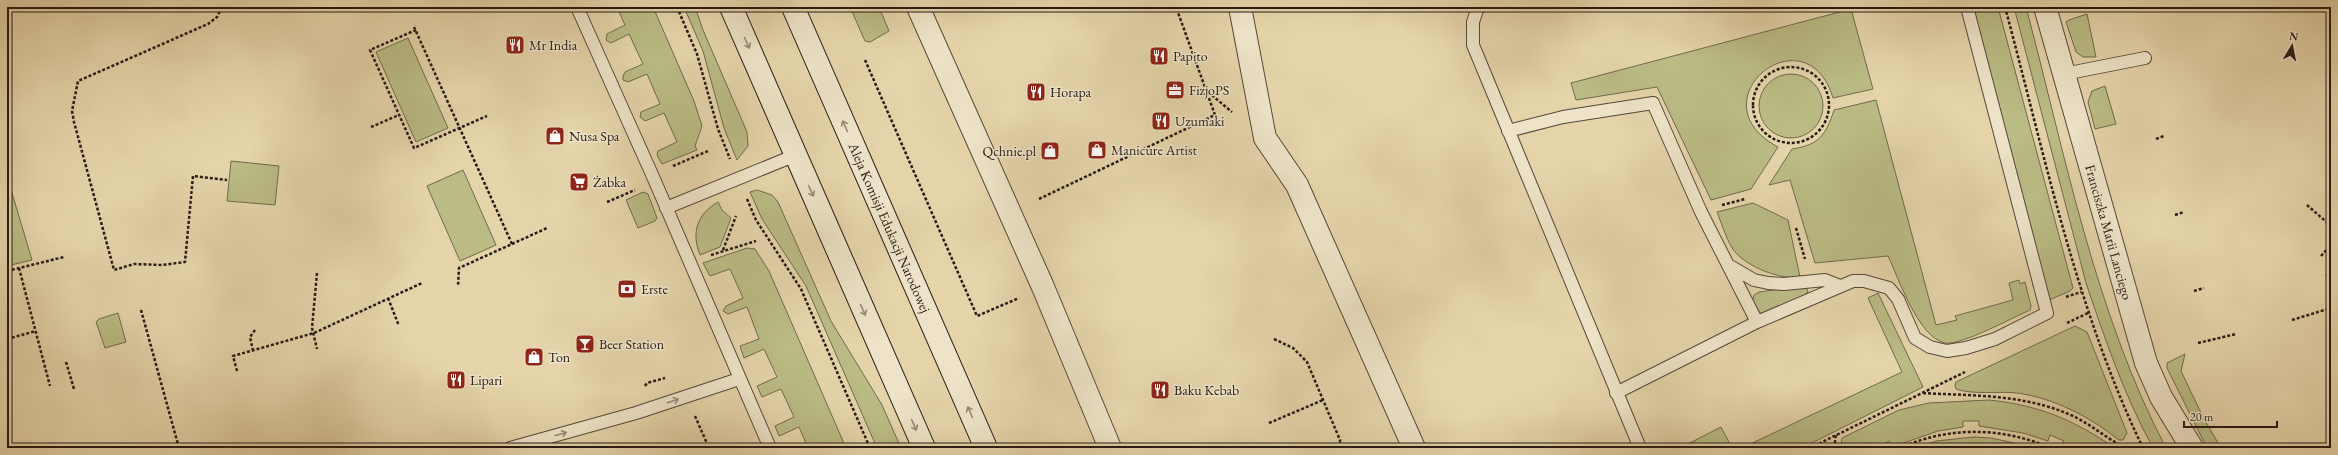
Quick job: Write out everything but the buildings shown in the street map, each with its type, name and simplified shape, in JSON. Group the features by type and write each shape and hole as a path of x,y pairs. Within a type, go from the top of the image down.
{"street":[{"path":"731,7 924,448"},
{"name":"Aleja Komisji Edukacji Narodowej","path":"793,7 986,448"},
{"path":"918,7 1043,287 1110,448"},
{"path":"1240,7 1265,138 1297,185 1414,448"},
{"name":"Franciszka Marii Lanciego","path":"2045,7 2146,363 2160,397 2192,448"}],"lane":[{"path":"577,7 770,448"},
{"path":"1478,7 1473,22 1473,45 1640,448"},
{"path":"1616,393 1757,322 1854,281 1864,281 1889,288 1898,299 1915,338 1930,347 1947,351 1966,348 1995,339 2048,313 1967,7"},
{"path":"2064,74 2145,58"},
{"path":"1508,131 1563,117 1653,103 1701,212 1757,322"},
{"path":"666,208 796,155"},
{"path":"1728,265 1754,280 1768,283 1784,284 1825,280 1840,286"},
{"path":"510,448 636,413 739,379"}],"path":[{"path":"222,7 217,17 208,24 78,81 72,111 114,270 134,264 162,266 185,262 193,176 227,180"},
{"path":"677,7 697,54 718,129 733,166"},
{"path":"1039,198 1215,115 1176,7"},
{"path":"2005,7 2081,292 2116,388 2143,448"},
{"path":"487,116 460,128 414,148 370,50 415,29 460,128 512,244"},
{"path":"865,60 978,316 1043,287"},
{"path":"1787,67 1800,67 1821,81 1827,92 1830,104 1828,117 1822,128 1814,136 1802,142 1790,143 1777,141 1762,129 1754,112 1753,100 1757,88 1764,78 1775,70 1787,67"},
{"path":"1207,92 1237,116"},
{"path":"371,127 399,115"},
{"path":"2156,139 2164,136"},
{"path":"668,168 708,151"},
{"path":"607,202 638,188"},
{"path":"746,198 756,220 801,289 870,448"},
{"path":"1718,207 1745,199"},
{"path":"2308,205 2331,226"},
{"path":"2175,215 2184,212"},
{"path":"723,250 736,216"},
{"path":"458,286 459,268 547,228"},
{"path":"1796,228 1804,259"},
{"path":"690,264 723,250 756,241"},
{"path":"2321,256 2331,245"},
{"path":"7,271 64,257"},
{"path":"20,268 50,386"},
{"path":"2326,276 2331,271"},
{"path":"317,273 313,322 317,349"},
{"path":"237,371 233,356 314,333 422,283"},
{"path":"2194,291 2204,288"},
{"path":"388,298 399,326"},
{"path":"2292,320 2331,308"},
{"path":"141,310 179,448"},
{"path":"2060,326 2088,313"},
{"path":"253,351 250,337 255,330"},
{"path":"8,339 36,331"},
{"path":"2198,343 2236,334"},
{"path":"1274,339 1293,348 1303,356 1340,440 1340,448"},
{"path":"66,362 74,389"},
{"path":"1810,448 1970,370"},
{"path":"1922,393 2004,397 2039,404 2084,421 2126,448"},
{"path":"1269,423 1323,400"},
{"path":"693,412 709,448"},
{"path":"1900,448 1938,436 1978,431 2021,438 2051,448"},
{"path":"1834,448 1836,434"}],"green space":[{"path":"617,7 653,7 694,101 702,126 695,146 697,150 662,164 657,155 658,151 677,142 664,113 645,121 640,117 641,112 660,104 647,74 628,82 623,80 625,72 643,64 629,34 611,43 606,40 607,34 625,25"},
{"path":"684,7 695,7 703,30 747,132 748,146 737,160 724,128 703,51"},
{"path":"850,7 879,7 889,31 870,42 865,41"},
{"path":"1973,7 1998,7 2073,288 2070,291 2049,300"},
{"path":"2014,7 2026,7 2069,176 2101,288 2120,343 2141,396 2166,448 2153,448 2124,387 2093,304 2086,283"},
{"path":"1851,9 1873,89 1833,98 1819,73 1801,62 1781,62 1763,72 1750,88 1747,107 1755,128 1778,147 1751,189 1711,200 1657,87 1576,100 1571,83"},
{"path":"2087,14 2096,57 2083,57 2076,52 2066,22"},
{"path":"408,38 448,128 416,142 376,52"},
{"path":"1791,74 1809,80 1817,88 1823,106 1817,124 1809,132 1791,138 1773,132 1765,124 1759,106 1765,88 1773,80"},
{"path":"2105,86 2116,124 2095,129 2088,102 2092,91"},
{"path":"1876,100 1936,325 1957,320 1955,316 2013,300 2009,283 2019,280 2020,284 2025,282 2031,306 2030,310 1974,336 1952,343 1945,343 1935,338 1926,330 1918,319 1910,306 1888,256 1815,263 1790,180 1769,185 1792,149 1809,145 1820,137 1828,126 1834,110"},
{"path":"231,161 279,166 275,205 227,201"},
{"path":"463,170 496,245 460,261 427,186"},
{"path":"7,176 32,260 7,266"},
{"path":"757,190 772,195 778,202 831,321 882,405 901,448 877,448 806,286 762,219 750,192"},
{"path":"643,192 648,194 657,218 655,221 638,228 626,200"},
{"path":"718,202 722,210 731,218 720,247 700,255 696,239 698,225 705,212"},
{"path":"1753,203 1788,220 1800,277 1783,276 1765,271 1748,263 1732,248 1717,212"},
{"path":"747,248 755,249 769,271 846,448 808,448 799,427 779,436 775,426 794,417 781,389 762,397 757,386 777,377 764,349 744,358 740,346 759,339 747,307 728,314 723,311 726,306 743,298 730,269 710,276 703,263"},
{"path":"1802,286 1807,289 1808,292 1801,298 1761,314 1752,302 1754,295 1759,292"},
{"path":"1878,293 1923,387 1802,448 1742,448 1902,372 1868,298"},
{"path":"118,313 126,342 105,348 96,322 99,319"},
{"path":"2075,326 2087,332 2127,433 2123,440 2119,440 2084,416 2044,399 2010,392 1970,392 1956,389 1956,382"},
{"path":"2185,354 2181,371 2204,419 2221,448 2207,448 2167,368 2167,363"},
{"path":"1989,400 2007,402 2055,415 2085,429 2115,448 2064,448 2062,447 2064,441 2050,435 2048,441 2023,433 1979,426 1979,421 1963,421 1963,427 1938,431 1892,447 1889,441 1876,448 1840,448 1842,438 1899,410 1929,403"},
{"path":"1721,427 1732,448 1680,448"},
{"path":"1974,437 1991,438 2038,448 1917,448 1936,441"}],"place":[{"name":"Mr India","path":"515,45"},
{"name":"Papito","path":"1159,56"},
{"name":"FizjoPS","path":"1175,90"},
{"name":"Horapa","path":"1036,92"},
{"name":"Uzumaki","path":"1161,121"},
{"name":"Nusa Spa","path":"555,136"},
{"name":"Manicure Artist","path":"1097,150"},
{"name":"Qchnie.pl","path":"1050,151"},
{"name":"Żabka","path":"579,182"},
{"name":"Erste","path":"627,289"},
{"name":"Beer Station","path":"585,344"},
{"name":"Ton","path":"534,357"},
{"name":"Lipari","path":"456,380"},
{"name":"Baku Kebab","path":"1160,390"}]}
